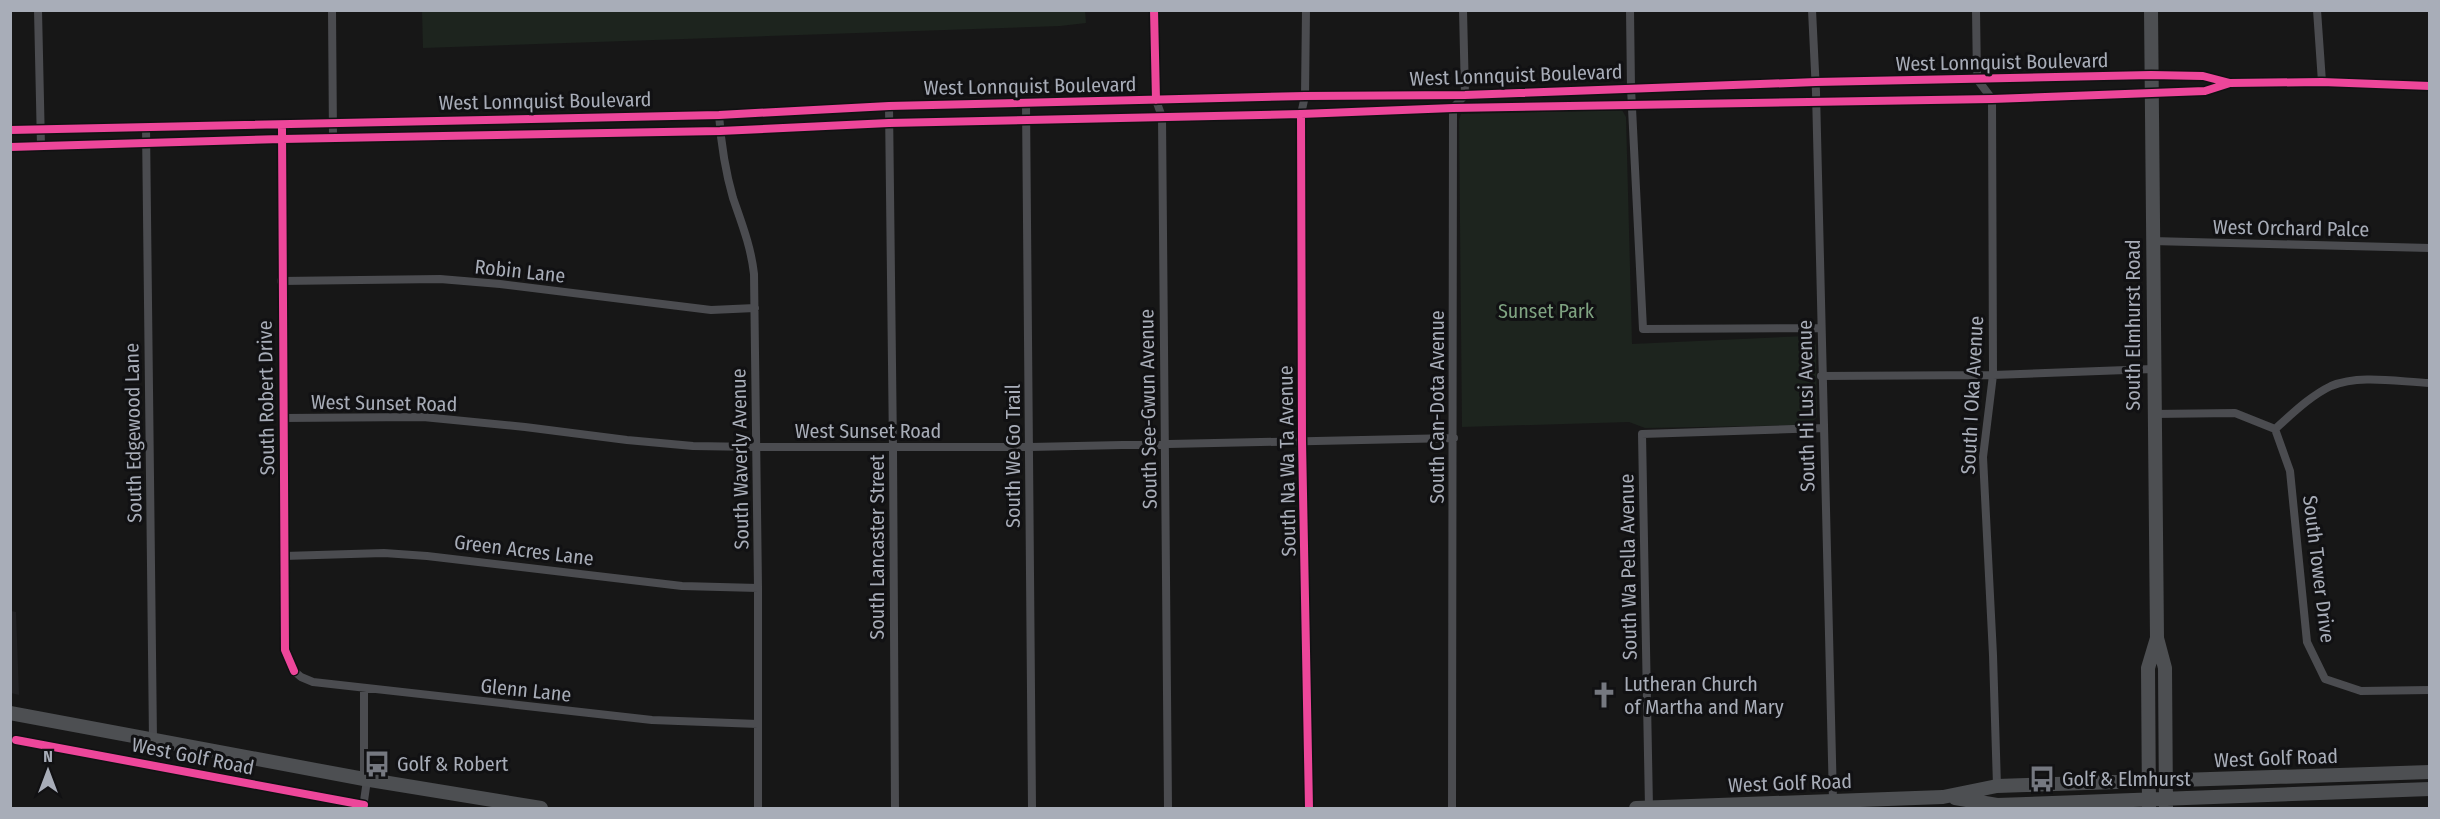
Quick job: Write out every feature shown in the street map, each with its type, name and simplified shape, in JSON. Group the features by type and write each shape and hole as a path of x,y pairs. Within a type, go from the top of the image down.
{"main road":[{"name":"South Elmhurst Road","path":"2151,10 2157,638 2165,668 2166,803"},
{"name":"South Elmhurst Road","path":"2149,804 2148,668 2157,638"},
{"name":"West Golf Road","path":"10,713 365,780 541,808"},
{"name":"West Golf Road","path":"1636,808 1946,797 1996,786 2430,772"},
{"name":"West Golf Road","path":"1946,797 1997,805 2149,804 2430,789"}],"street":[{"path":"38,10 41,146"},
{"path":"332,10 333,138"},
{"name":"South See-Gwun Avenue","path":"1154,10 1156,100 1162,117 1168,808"},
{"name":"South Na Wa Ta Avenue","path":"1306,10 1305,96 1301,114 1302,441 1309,808"},
{"path":"1453,108 1465,95 1464,10"},
{"path":"1630,10 1631,88 1643,329 1820,328"},
{"name":"South Hi Lusi Avenue","path":"1812,10 1816,82 1821,376 1833,801"},
{"path":"1976,10 1977,80 1992,99"},
{"path":"2317,10 2322,82"},
{"name":"West Lonnquist Boulevard","path":"10,130 719,115 889,106 1305,96 1465,95 1816,82 2151,75 2203,76 2230,83 2322,82 2430,86"},
{"name":"West Lonnquist Boulevard","path":"10,147 282,139 720,132 889,123 1301,114 1453,108 1992,99 2205,91 2230,83"},
{"name":"South I Oka Avenue","path":"1992,99 1993,375 1983,457 1993,644 1996,786"},
{"name":"South We Go Trail","path":"1026,103 1032,808"},
{"name":"South Lancaster Street","path":"889,106 895,808"},
{"name":"South Can-Dota Avenue","path":"1452,808 1453,108"},
{"name":"South Waverly Avenue","path":"719,115 728,179 752,252 755,308 758,808"},
{"name":"South Robert Drive","path":"282,123 281,281 285,650 294,670"},
{"name":"South Edgewood Lane","path":"146,127 153,740"},
{"name":"West Orchard Palce","path":"2152,241 2430,248"},
{"name":"Robin Lane","path":"281,281 440,279 500,284 711,310 755,308"},
{"path":"1821,376 1993,375 2153,369"},
{"path":"2154,414 2235,413 2275,429 2306,401 2332,386 2360,381 2430,382"},
{"name":"West Sunset Road","path":"283,418 423,417 693,446 893,449 1454,438"},
{"name":"South Wa Pella Avenue","path":"1649,808 1642,434 1823,428"},
{"name":"South Tower Drive","path":"2275,429 2290,471 2307,642 2325,679 2361,691 2430,690"},
{"name":"Green Acres Lane","path":"284,556 384,554 427,556 682,586 758,588"},
{"name":"Glenn Lane","path":"294,670 301,677 313,682 364,688 652,720 758,724"},
{"path":"363,807 364,688"},
{"name":"West Golf Road","path":"16,740 363,807"}],"shaded area":[{"path":"11,611 16,612 19,695 11,693"}],"green space":[{"path":"1085,10 1086,23 1060,26 423,48 422,11"},
{"name":"Sunset Park","path":"1622,110 1626,117 1632,344 1811,337 1816,345 1817,417 1809,425 1645,428 1629,422 1462,427 1459,120 1461,114"}],"cycle path":[{"path":"1154,10 1156,100"},
{"path":"10,130 719,115 889,106 1305,96 1465,95 1816,82 2151,75 2203,76 2230,83 2322,82 2430,86"},
{"path":"10,147 282,139 720,131 889,123 1301,114 1453,108 1992,99 2205,91 2230,83"},
{"path":"1301,114 1302,441 1309,808"},
{"path":"282,129 285,650 294,671"},
{"path":"16,740 364,805"}],"place":[{"name":"Lutheran Church of Martha and Mary","path":"1604,695"},
{"name":"Golf & Robert","path":"377,764"},
{"name":"Golf & Elmhurst","path":"2042,779"}]}
